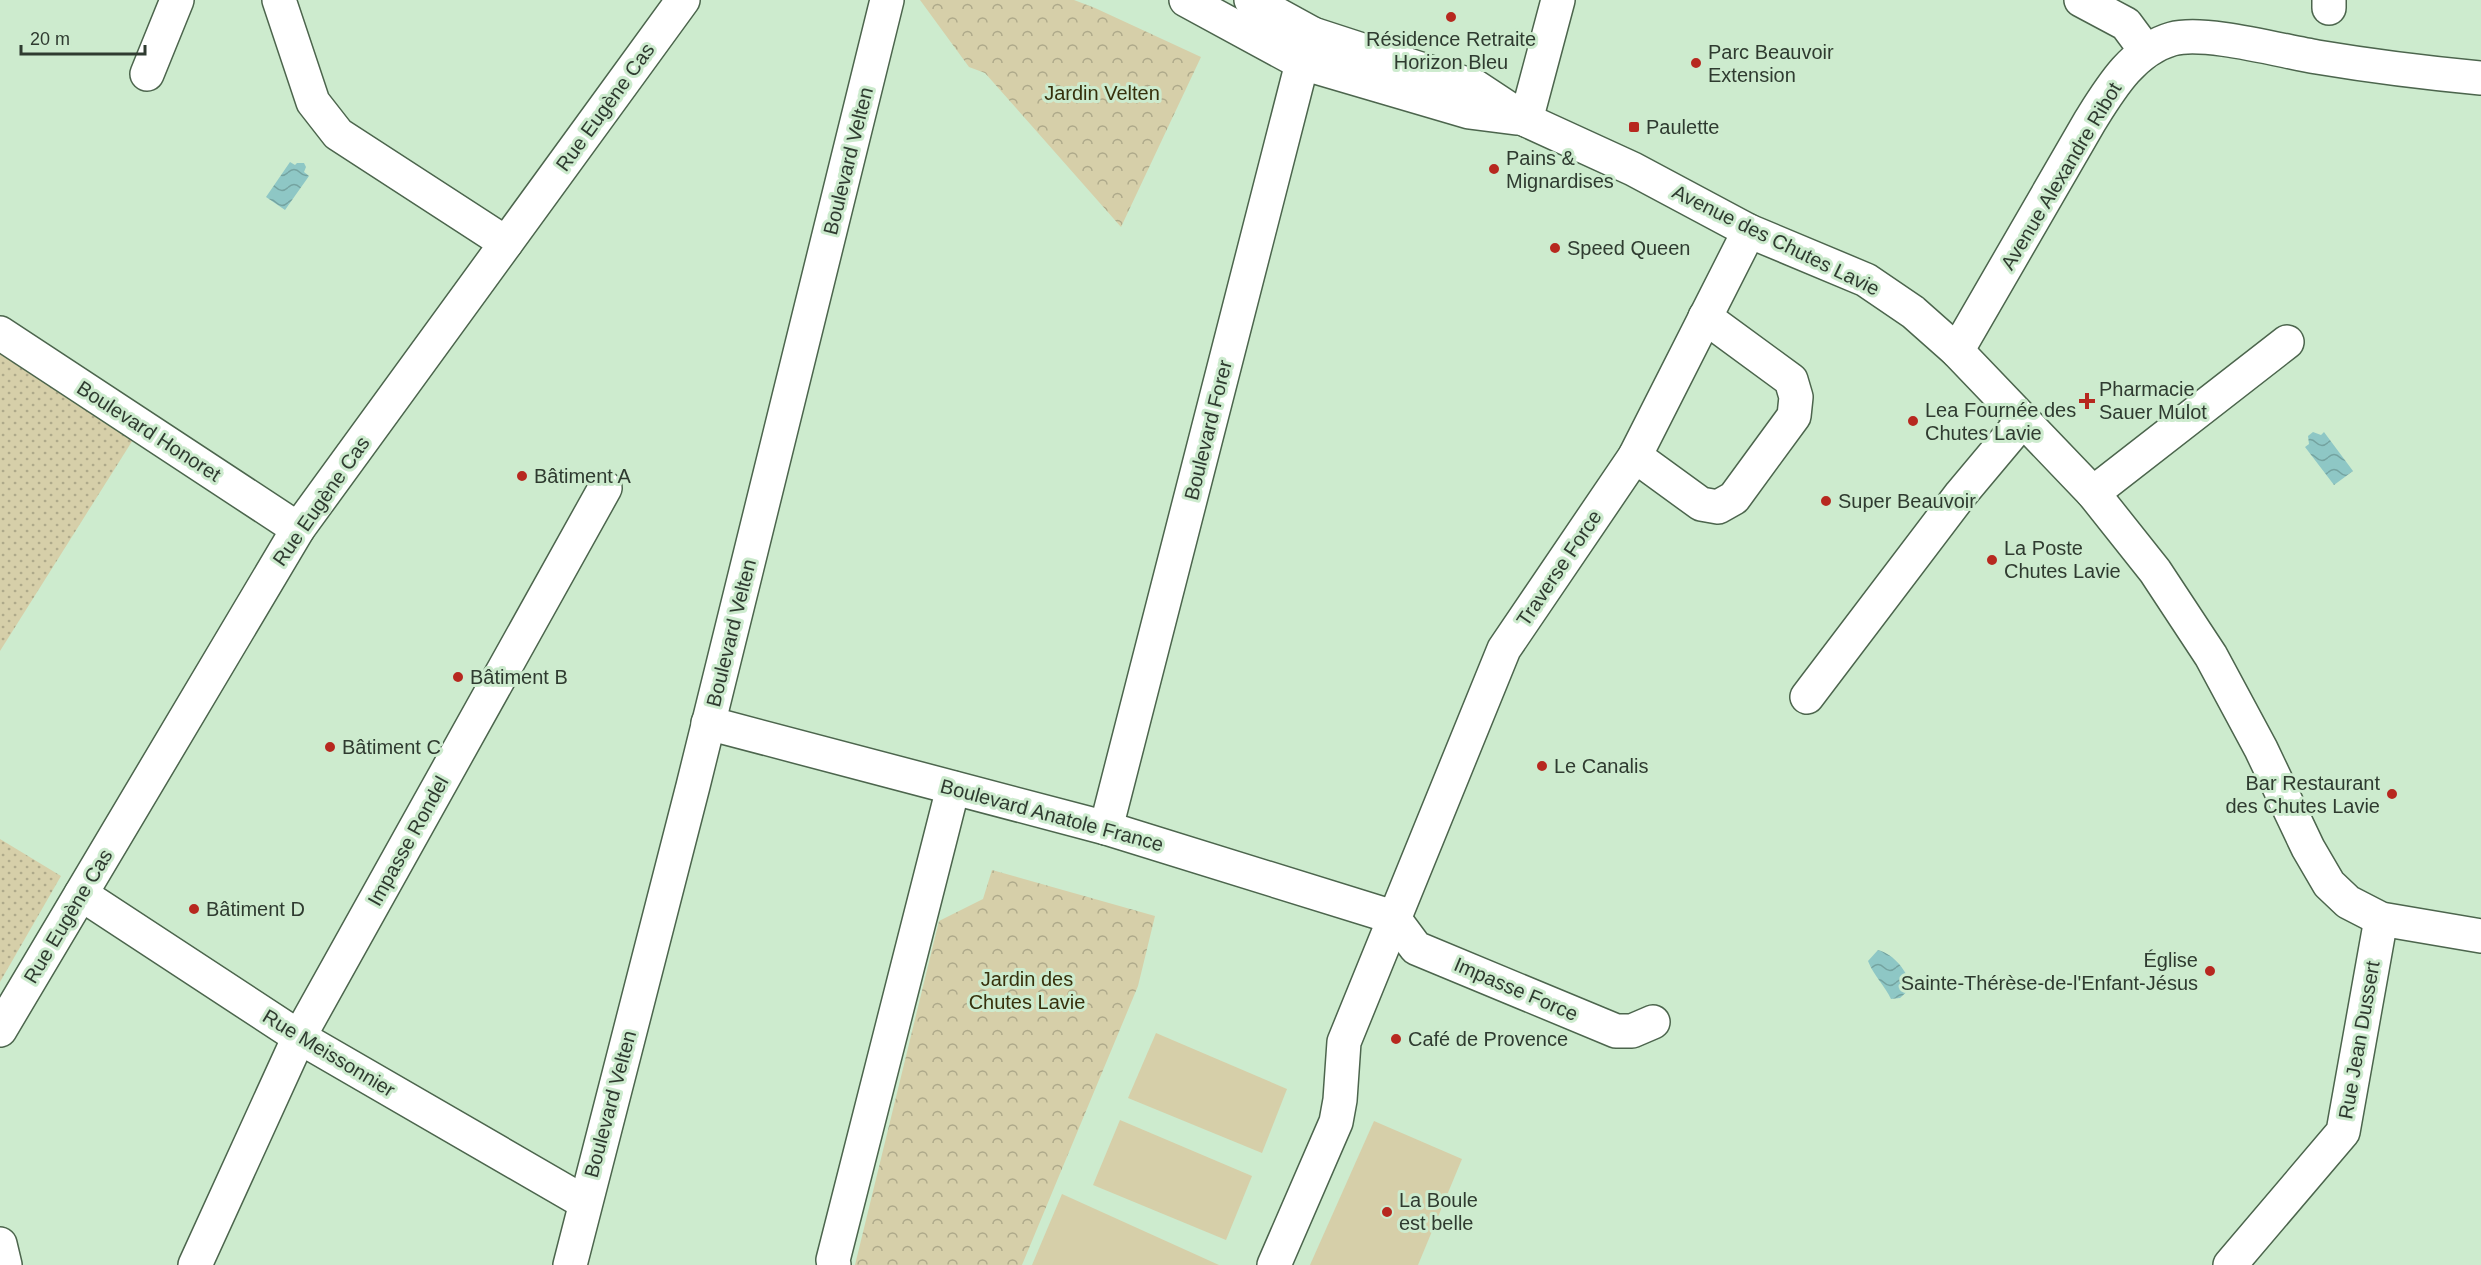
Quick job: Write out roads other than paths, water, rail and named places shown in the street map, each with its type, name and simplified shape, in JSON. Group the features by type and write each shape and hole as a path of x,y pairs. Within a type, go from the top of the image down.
{"street":[{"path":"147,75 177,0"},
{"path":"279,0 313,102 338,134 506,243"},
{"name":"Rue Eugène Cas","path":"0,1030 298,529 683,0"},
{"name":"Boulevard Velten","path":"570,1265 584,1202 708,723 887,0"},
{"name":"Avenue des Chutes Lavie","path":"1186,0 1308,49 1476,87 1526,120 1634,169 1749,231 1866,280 1913,312 1957,351 2093,493 2155,571 2211,656 2261,749 2308,848 2329,884 2348,902 2381,919 2481,936"},
{"name":"Avenue des Chutes Lavie","path":"1251,0 1308,49"},
{"path":"1526,120 1558,0"},
{"path":"2081,0 2126,24 2146,51"},
{"name":"Avenue Alexandre Ribot","path":"1957,351 2090,121 2113,85 2146,51 2173,39 2205,37 2320,57 2481,78"},
{"name":"Boulevard Forer","path":"1106,828 1308,49"},
{"name":"Traverse Force","path":"1274,1265 1336,1122 1344,1042 1393,917 1504,650 1635,456 1749,231"},
{"path":"1635,456 1701,504 1718,507 1734,498 1794,416 1796,397 1791,380 1705,317"},
{"name":"Boulevard Honoret","path":"0,333 298,529"},
{"path":"2093,493 2287,342"},
{"path":"1808,697 1961,494 2023,420"},
{"name":"Impasse Rondel","path":"195,1265 299,1037 605,488"},
{"name":"Boulevard Anatole France","path":"708,723 1106,828 1393,917"},
{"path":"834,1265 836,1249 953,788"},
{"name":"Rue Meissonnier","path":"81,894 299,1037 584,1202"},
{"name":"Impasse Force","path":"1393,917 1416,948 1616,1031 1632,1031 1653,1022"},
{"name":"Rue Jean Dussert","path":"2230,1265 2343,1132 2381,919"},
{"path":"0,1244 5,1265"}],"water":[{"path":"290,162 295,165 304,163 306,167 304,172 309,176 285,210 266,197"},
{"path":"2313,432 2321,435 2324,432 2353,471 2334,485 2305,447 2309,444 2308,436"},
{"path":"1878,950 1895,959 1910,981 1912,987 1900,998 1891,999 1870,966 1868,961"}],"place":[{"name":"Résidence Retraite Horizon Bleu","path":"1451,17"},
{"name":"Parc Beauvoir Extension","path":"1696,63"},
{"name":"Paulette","path":"1634,127"},
{"name":"Pains & Mignardises","path":"1494,169"},
{"name":"Speed Queen","path":"1555,248"},
{"name":"Pharmacie Sauer Mulot","path":"2087,401"},
{"name":"Lea Fournée des Chutes Lavie","path":"1913,421"},
{"name":"Bâtiment A","path":"522,476"},
{"name":"Super Beauvoir","path":"1826,501"},
{"name":"La Poste Chutes Lavie","path":"1992,560"},
{"name":"Bâtiment B","path":"458,677"},
{"name":"Bâtiment C","path":"330,747"},
{"name":"Le Canalis","path":"1542,766"},
{"name":"Bar Restaurant des Chutes Lavie","path":"2392,794"},
{"name":"Bâtiment D","path":"194,909"},
{"name":"Église Sainte-Thérèse-de-l'Enfant-Jésus","path":"2210,971"},
{"name":"Café de Provence","path":"1396,1039"},
{"name":"La Boule est belle","path":"1387,1212"}],"park label":[{"name":"Jardin Velten","path":"1102,93"},
{"name":"Jardin des Chutes Lavie","path":"1027,990"}]}
